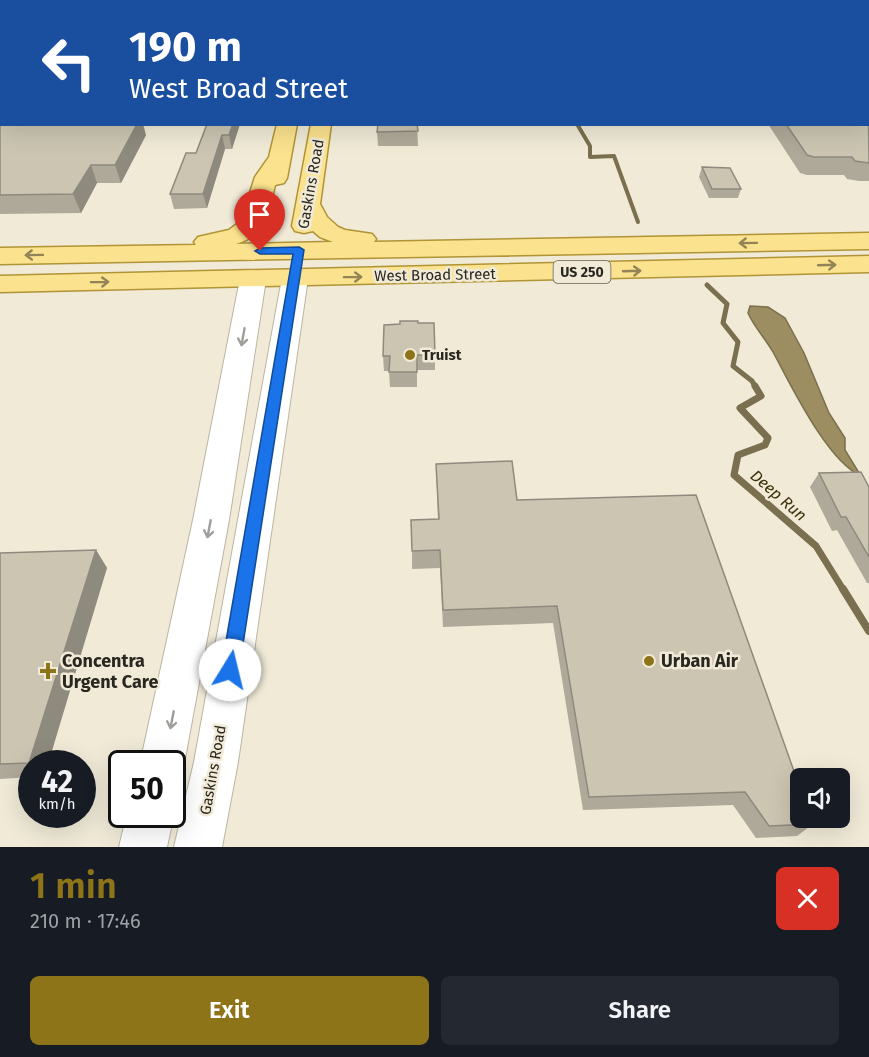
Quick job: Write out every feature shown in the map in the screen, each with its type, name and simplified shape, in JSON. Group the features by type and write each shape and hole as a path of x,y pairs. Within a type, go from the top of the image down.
{"main road":[{"path":"165,750 211,520 257,265 287,126"},
{"name":"Gaskins Road","path":"198,847 216,762 321,126"},
{"path":"70,255 167,243 214,242 241,234 255,222 267,174 280,158"},
{"path":"308,204 324,230 346,238 490,237 553,246"},
{"name":"West Broad Street","path":"297,264 553,246 869,241"},
{"name":"West Broad Street","path":"0,256 70,255 257,265"},
{"name":"West Broad Street","path":"0,284 297,264 869,264"},
{"path":"143,847 148,828"}],"shaded area":[{"path":"750,306 768,307 785,318 804,353 829,413 845,438 845,450 861,476 848,468 835,455 811,421 773,352 750,318 748,313"}],"building":[{"path":"0,126 136,126 115,165 91,165 73,194 0,195"},
{"path":"206,126 232,126 229,135 222,135 203,194 170,194 186,153 196,153"},
{"path":"378,126 417,126 418,131 377,132"},
{"path":"787,126 869,126 869,163 855,161 852,157 807,155"},
{"path":"702,167 730,168 741,189 712,189"},
{"name":"Truist","path":"400,321 434,323 435,355 417,355 417,372 389,372 390,356 383,356 384,325 400,324"},
{"name":"Urban Air","path":"512,461 517,500 696,495 793,768 790,768 790,825 769,826 745,792 589,797 557,606 443,610 440,550 412,551 411,520 439,519 436,464"},
{"path":"861,472 869,487 869,557 846,517 841,517 819,473"},
{"path":"96,550 33,750 18,750 18,763 0,764 0,553"}],"waterway":[{"name":"Deep Run","path":"578,126 590,146 590,157 614,156 638,222"},
{"name":"Deep Run","path":"707,285 727,304 723,323 738,342 733,366 752,381 756,388"},
{"name":"Deep Run","path":"755,386 761,396 740,408 768,438 765,445 738,455 734,475 816,546 844,591"},
{"name":"Deep Run","path":"843,589 869,631"}],"place":[{"name":"Truist","path":"410,355"},
{"name":"Urban Air","path":"649,661"},
{"name":"Concentra Urgent Care","path":"48,671"}],"route":[{"path":"230,670 299,250 260,251"}]}
